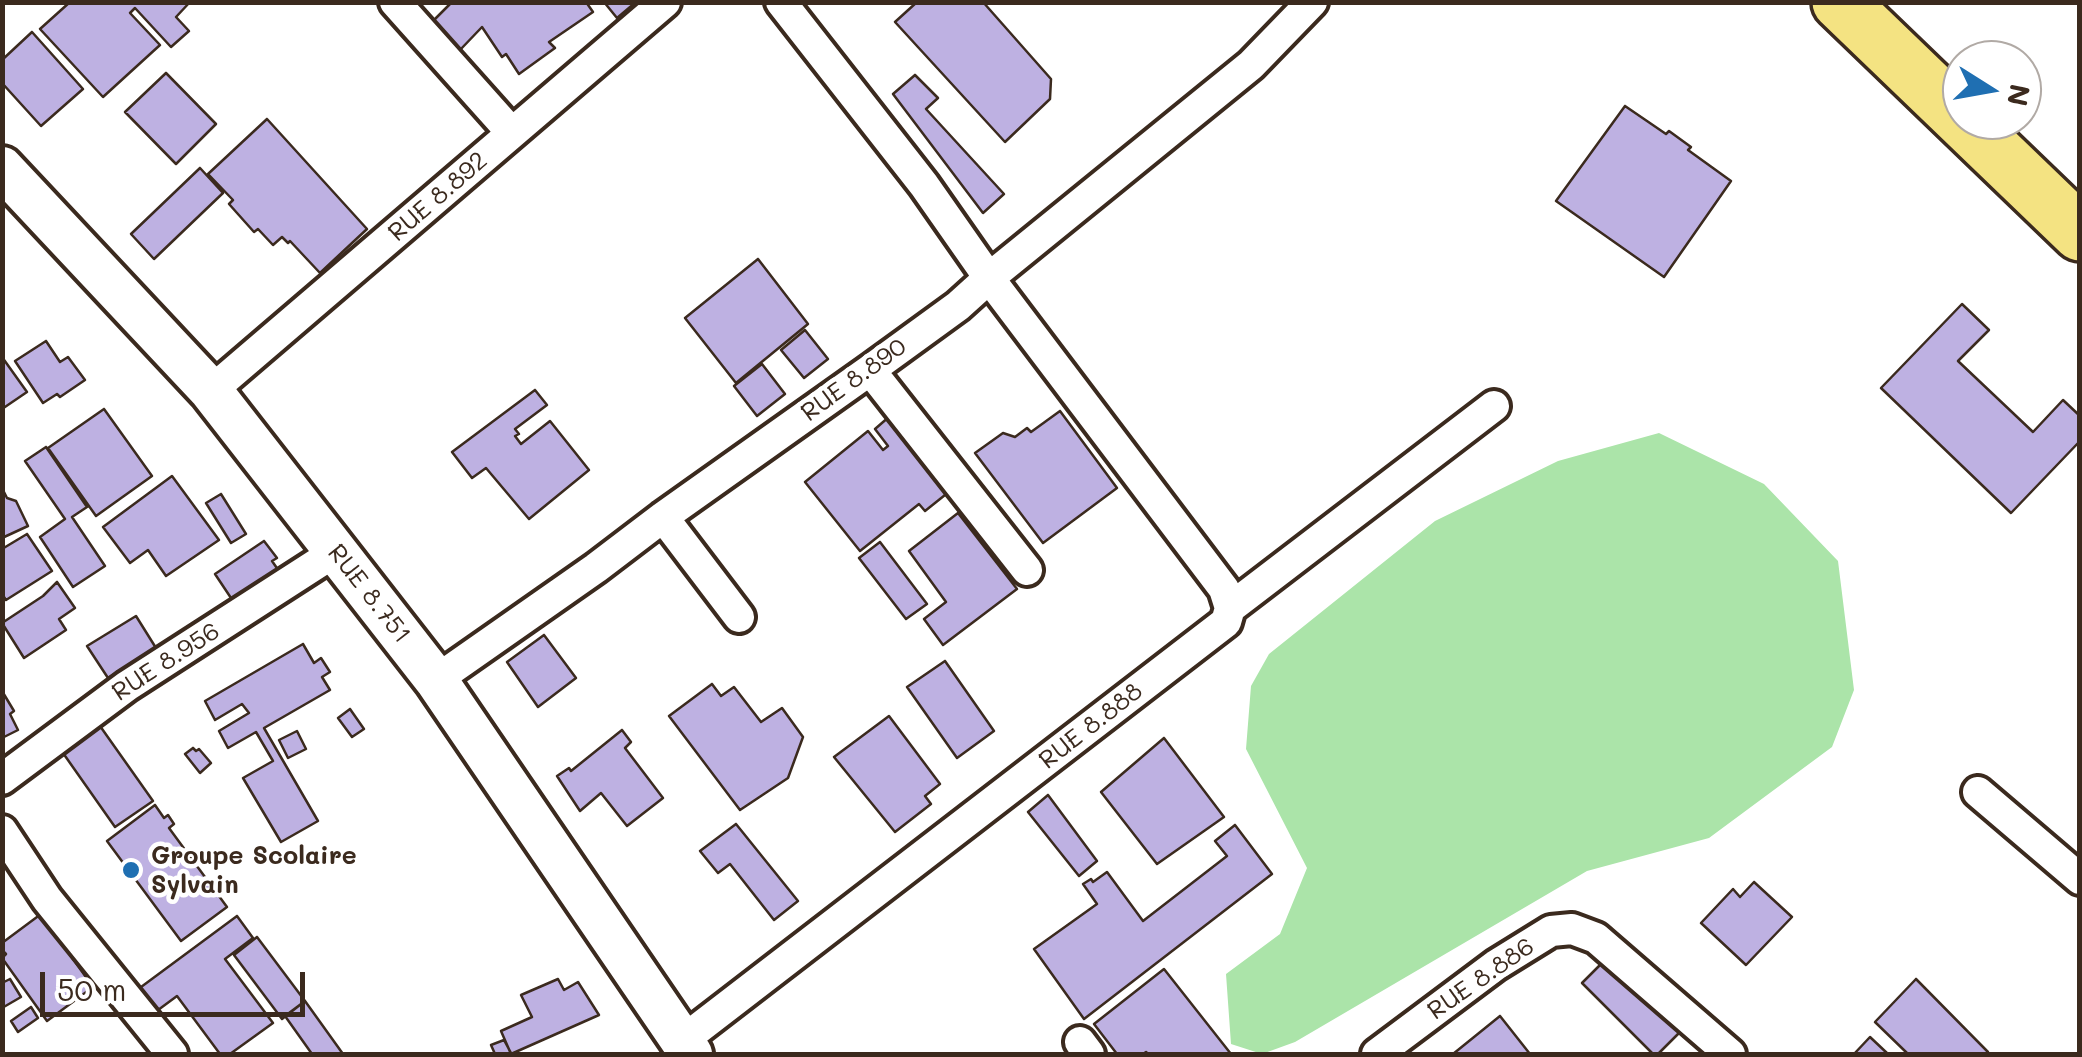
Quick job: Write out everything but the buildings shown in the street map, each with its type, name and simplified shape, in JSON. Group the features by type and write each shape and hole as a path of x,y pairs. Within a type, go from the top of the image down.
{"highway":[{"path":"1840,2 2080,233"}],"main road":[{"name":"RUE 8.751","path":"2,168 211,391 436,680 686,1048"}],"street":[{"path":"395,2 512,134"},
{"name":"RUE 8.892","path":"211,391 665,2"},
{"path":"781,2 924,186 1224,589 1230,608"},
{"name":"RUE 8.890","path":"436,680 958,306 1251,65 1312,2"},
{"path":"870,370 1027,570"},
{"name":"RUE 8.888","path":"686,1048 1226,622 1230,608 1494,406"},
{"path":"662,516 740,617"},
{"name":"RUE 8.956","path":"2,779 128,686 336,552"},
{"path":"1978,792 2080,879"},
{"path":"2,830 47,899 172,1054"},
{"name":"RUE 8.886","path":"1377,1054 1496,965 1551,931 1572,930 1596,938 1730,1054"}],"green space":[{"path":"1659,433 1764,484 1838,561 1854,690 1832,747 1709,838 1587,871 1295,1042 1262,1054 1231,1044 1226,974 1280,934 1307,868 1246,749 1251,686 1269,654 1435,521 1558,461"}],"place":[{"name":"Groupe Scolaire Sylvain","path":"131,870"}]}
